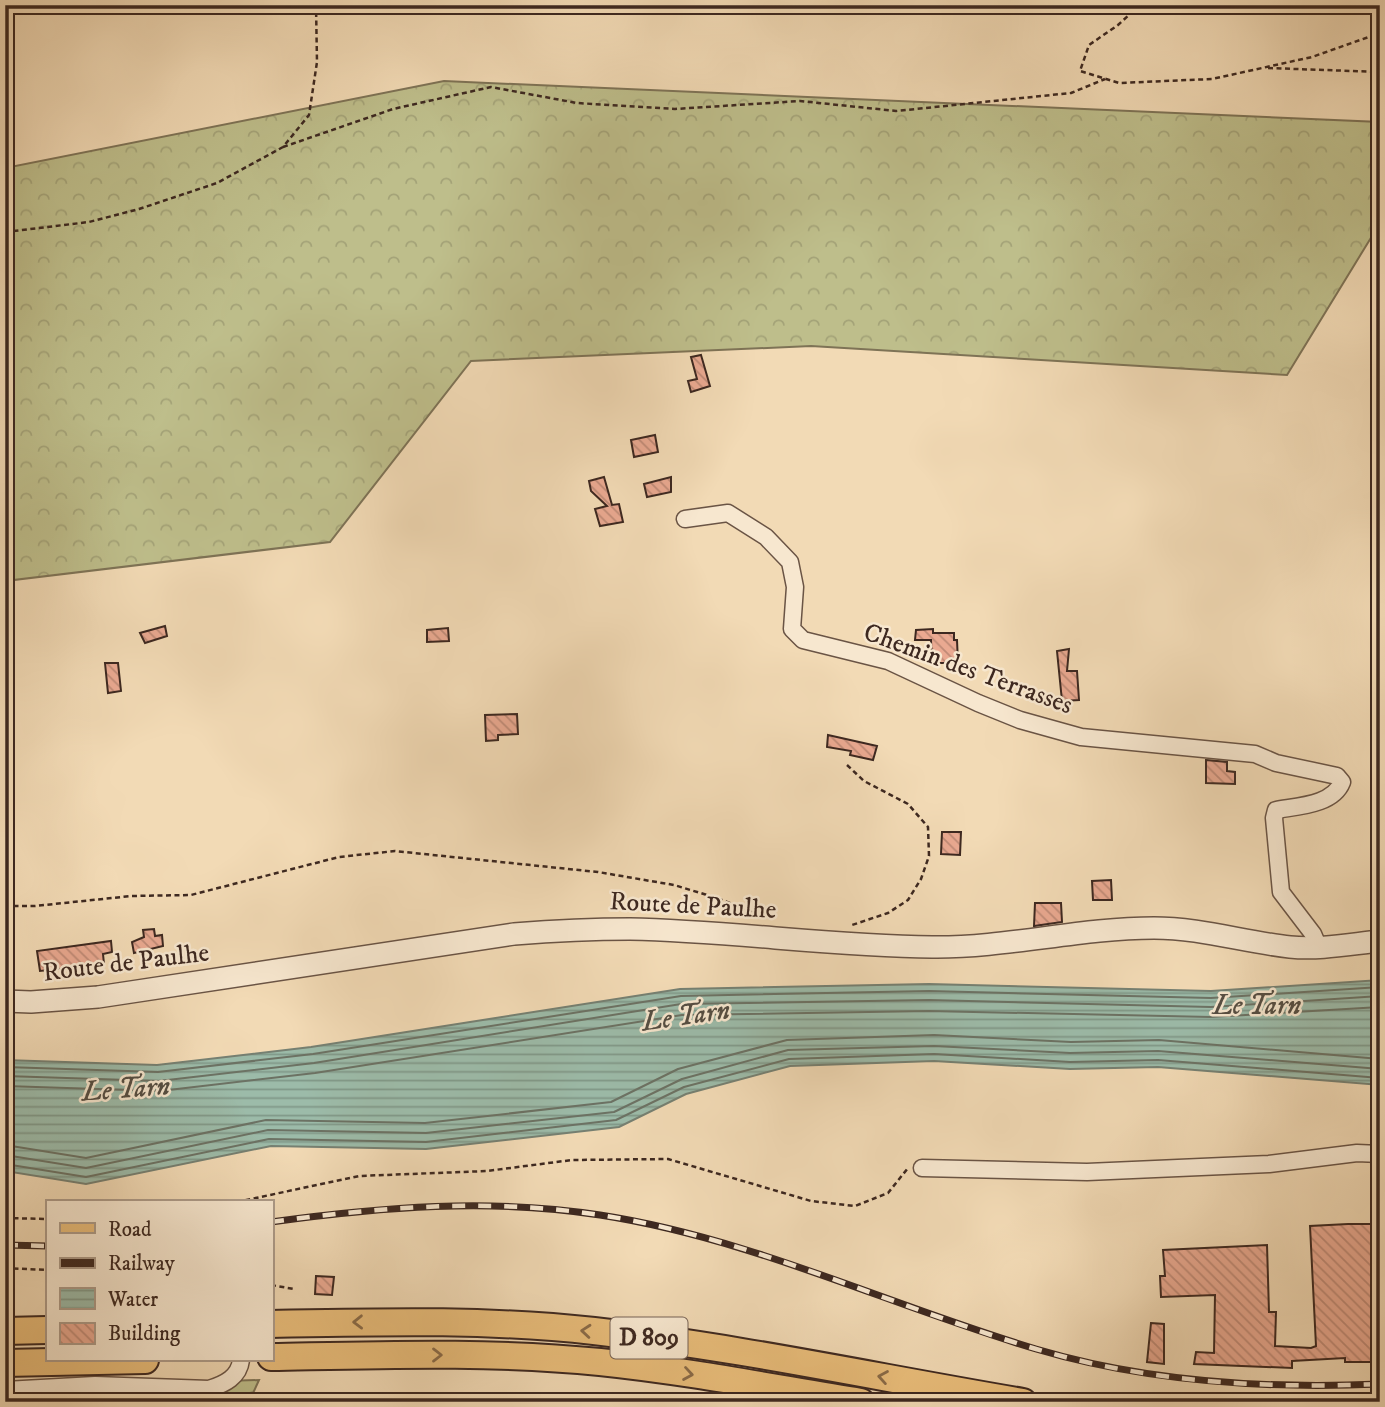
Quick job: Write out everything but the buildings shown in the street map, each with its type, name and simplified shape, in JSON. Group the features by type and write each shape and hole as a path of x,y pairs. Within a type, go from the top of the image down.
{"main road":[{"name":"D 809","path":"273,1324 441,1322 591,1331 674,1341 1023,1402"},
{"path":"5,1331 46,1330"},
{"name":"D 809","path":"273,1357 449,1355 598,1362 658,1369 861,1402"},
{"path":"5,1363 52,1362"}],"street":[{"name":"Chemin des Terrasses","path":"685,519 728,513 774,545 790,562 795,587 792,629 803,640 888,660 999,712 1081,737 1255,754 1276,763 1337,776 1342,782 1339,790 1325,800 1276,810 1274,818 1281,892 1313,934 1319,948"},
{"name":"Route de Paulhe","path":"5,1001 31,1002 98,997 487,938 570,929 696,932 932,947 1007,943 1076,933 1152,928 1180,929 1292,947 1319,948 1380,941"},
{"path":"922,1168 1087,1172 1269,1164 1357,1153 1380,1154"},
{"path":"5,1390 95,1385 209,1389 223,1385 233,1377 241,1362"}],"path":[{"path":"284,147 309,116 317,62 316,5"},
{"path":"1139,5 1118,25 1089,45 1080,71 1119,83 1212,79 1312,57 1380,33"},
{"path":"1262,68 1380,72"},
{"path":"5,232 89,222 139,209 217,183 284,147 393,109 491,87 578,103 676,109 800,101 896,111 1071,93 1105,79"},
{"path":"847,765 864,782 908,804 928,828 929,856 921,879 908,900 888,913 851,925"},
{"path":"5,906 34,906 131,896 191,895 338,857 395,851 598,872 661,883 718,898 780,924"},
{"path":"246,1200 359,1176 487,1171 572,1160 668,1159 811,1201 855,1206 888,1193 906,1168 922,1168"},
{"path":"5,1219 46,1219"},
{"path":"5,1268 46,1270"},
{"path":"273,1285 294,1289"}],"green space":[{"path":"444,81 1380,122 1380,223 1287,375 811,346 471,361 330,542 5,581 5,168"},
{"path":"259,1380 249,1402 5,1402 5,1388"}],"water":[{"name":"Le Tarn","path":"1380,980 1380,1085 1158,1067 1070,1069 934,1061 790,1066 686,1094 619,1127 426,1149 271,1146 86,1184 5,1171 5,1060 157,1065 311,1047 680,989 929,984 1211,991"}],"railway":[{"path":"273,1222 436,1206 518,1207 600,1215 656,1226 766,1256 982,1332 1078,1360 1206,1381 1293,1385 1380,1384"},
{"path":"5,1245 46,1246"}]}
